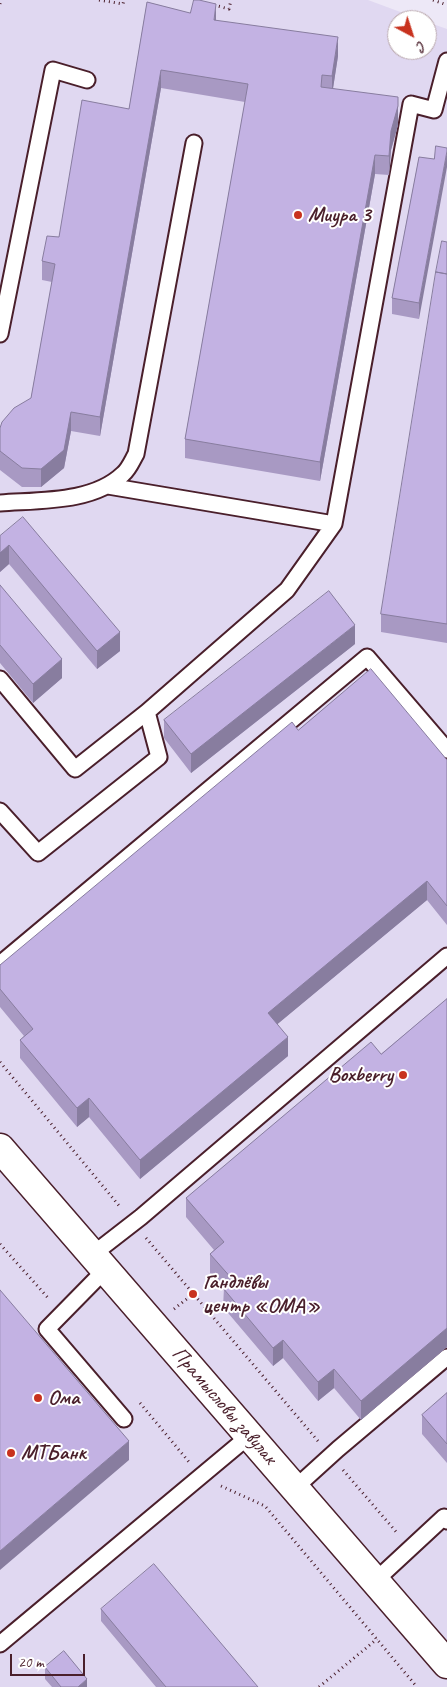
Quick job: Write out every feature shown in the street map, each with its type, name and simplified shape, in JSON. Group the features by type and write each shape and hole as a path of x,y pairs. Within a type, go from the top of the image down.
{"street":[{"name":"Прамысловы завулак","path":"0,1148 447,1664"}],"lane":[{"path":"0,679 75,769 147,712 287,590 334,524 411,104 434,110 447,61"},
{"path":"0,334 53,70 87,80"},
{"path":"0,503 73,498 108,486 124,474 136,454 194,142"},
{"path":"108,486 334,524"},
{"path":"0,964 367,656 447,750"},
{"path":"0,811 38,854 159,757 147,712"},
{"path":"124,1419 47,1329 98,1262 133,1223 447,956"},
{"path":"295,1488 447,1357"},
{"path":"0,1644 250,1436"},
{"path":"375,1581 446,1517"}],"path":[{"path":"0,4 1,0"},
{"path":"99,0 123,4 124,0"},
{"path":"205,3 230,9 231,0"},
{"path":"433,0 447,5"},
{"path":"0,1062 133,1223 237,1344"},
{"path":"319,1687 377,1639"}],"shaded area":[{"path":"0,0 368,0 395,10 387,10 387,60 437,60 437,26 447,29 447,1687 0,1687"}],"building":[{"name":"Миура 3","path":"194,0 216,4 214,20 338,37 332,76 322,75 321,87 398,97 398,106 391,131 389,156 375,155 320,462 185,439 248,84 161,70 100,417 71,412 64,450 41,469 22,468 0,451 0,428 2,422 14,408 31,398 55,264 42,261 47,236 59,237 82,100 129,109 147,2 190,13"},
{"path":"436,146 447,148 447,151 419,303 392,298 419,157 434,159"},
{"path":"442,241 447,242 447,274 436,272"},
{"path":"436,272 447,274 447,624 381,614"},
{"path":"23,517 120,632 97,651 9,545 0,553 0,536"},
{"path":"0,585 62,659 33,684 0,645"},
{"path":"329,591 355,625 191,754 164,720"},
{"path":"371,669 447,760 447,906 427,881 268,1013 288,1037 140,1160 89,1098 77,1108 20,1040 33,1029 0,989 0,965 292,722 298,730"},
{"path":"447,999 447,1328 361,1401 334,1369 318,1382 283,1340 273,1348 223,1288 233,1280 210,1254 224,1242 186,1198 371,1042 381,1054"},
{"name":"Ома","path":"0,1290 129,1441 0,1551"},
{"path":"447,1393 447,1444 422,1415"},
{"path":"154,1564 258,1687 166,1687 101,1609"},
{"path":"64,1651 87,1679 78,1687 61,1687 45,1667"}],"place":[{"name":"Миура 3","path":"298,215"},
{"name":"Boxberry","path":"403,1075"},
{"name":"Гандлёвы центр «ОМА»","path":"193,1294"},
{"name":"Ома","path":"38,1398"},
{"name":"МТБанк","path":"11,1453"}]}
